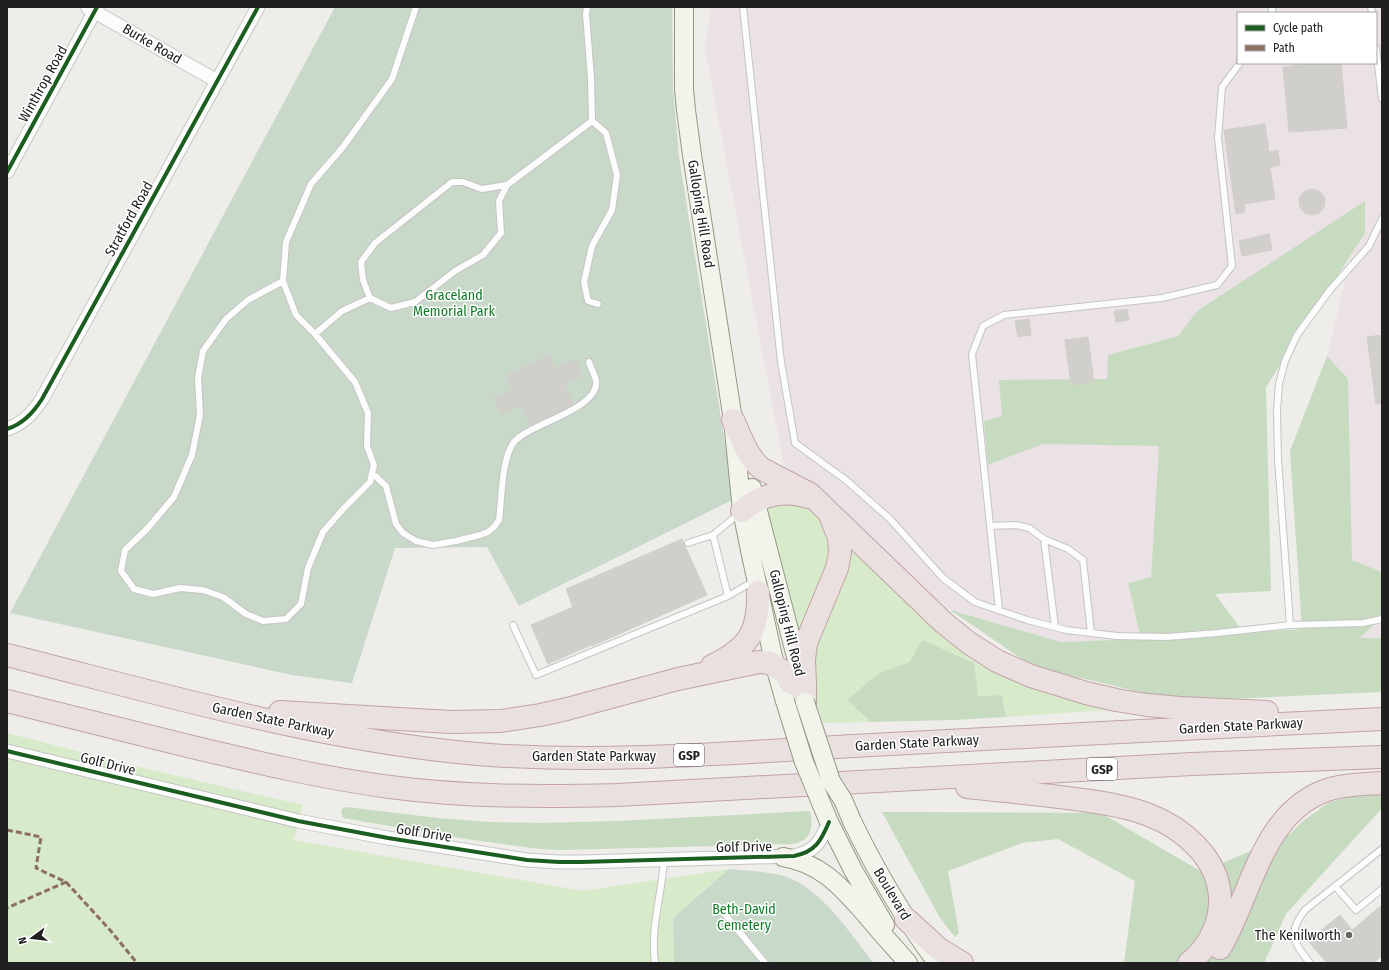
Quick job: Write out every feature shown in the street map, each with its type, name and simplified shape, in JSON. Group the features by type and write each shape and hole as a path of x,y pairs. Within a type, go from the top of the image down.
{"highway":[{"path":"733,420 749,454 758,466 802,489 823,506 936,616 960,637 992,658 1031,676 1100,696 1163,707 1382,716"},
{"path":"749,506 768,496 792,494 806,496 823,506 839,538 840,553 837,568 806,643 804,660 806,684 795,702"},
{"path":"678,679 719,662 734,653 745,643 754,630 756,623 759,604 757,586"},
{"name":"Garden State Parkway","path":"7,655 187,701 308,729 381,742 480,754 567,758 687,755 1278,723 1382,719"},
{"path":"187,701 233,708 278,712 451,722 489,722 567,709 678,679 764,662 775,666 785,673 791,684 795,702"},
{"name":"GSP","path":"7,701 291,770 365,784 490,796 567,796 1192,764 1382,757"},
{"path":"892,780 935,783 1085,800 1137,811 1156,818 1172,827 1194,843 1205,856 1214,872 1219,888 1220,906 1217,924 1205,946 1189,963"},
{"path":"1209,963 1226,938 1264,851 1278,828 1288,816 1300,805 1330,789 1382,783"},
{"path":"906,918 939,949 962,963"}],"main road":[{"name":"Galloping Hill Road","path":"684,7 684,89 694,169 733,420 749,506 757,586 775,666"},
{"name":"Galloping Hill Road","path":"749,506 801,673 795,702 804,762 828,822"},
{"name":"Galloping Hill Road","path":"795,702 831,781 843,800 852,821"},
{"path":"828,822 832,799 831,781"},
{"name":"Boulevard","path":"852,821 876,867 906,918 937,963"},
{"name":"Boulevard","path":"828,822 864,890 911,963"},
{"path":"783,857 798,860 810,865 832,879 844,890 908,963"}],"street":[{"name":"Stratford Road","path":"7,429 20,424 25,420 42,399 258,7"},
{"name":"Burke Road","path":"93,8 217,81"},
{"name":"Winthrop Road","path":"7,172 93,8"},
{"name":"Golf Drive","path":"7,751 274,816 388,838 539,861 581,862 783,857 801,855 812,849 820,840 828,822"}],"lane":[{"path":"283,281 248,300 226,319 203,351 198,378 200,415 192,455 174,497 146,530 125,550 121,571 134,589 153,594 180,588 203,590 223,597 246,614 263,621 286,618 301,604 308,568 323,532 370,482 374,465 367,446 368,413 355,382 315,334 296,315 283,281 286,242 311,184 343,147 392,79 416,7"},
{"path":"587,7 586,14 591,78 592,121 606,133 617,175 612,210 592,246 584,282 588,301 598,304"},
{"path":"743,7 780,354 795,443 847,482 890,519 943,578 975,602 1027,620 1066,630 1117,636 1167,638 1290,625 1364,623 1382,619"},
{"path":"1377,56 1382,99"},
{"path":"999,610 972,354 983,326 1004,315 1162,298 1217,285 1232,266 1218,138 1222,87 1239,64"},
{"path":"507,185 482,189 464,182 452,182 375,243 361,262 363,280 370,298 391,308 415,302 455,270 483,255 501,233 499,201 507,185 592,121"},
{"path":"1290,625 1278,459 1276,411 1279,384 1285,361 1297,335 1330,290 1369,246 1382,219"},
{"path":"315,334 342,311 370,298"},
{"path":"372,473 386,486 396,524 403,532 416,541 433,545 456,541 488,532 494,527 498,520 508,454 515,441 531,430 585,403 593,393 596,381 589,362"},
{"path":"688,543 713,534 749,506"},
{"path":"990,526 1016,525 1029,528 1044,539 1068,549 1083,560 1091,633"},
{"path":"713,534 728,596"},
{"path":"1044,539 1055,627"},
{"path":"513,625 536,675 728,596 757,586"},
{"path":"1310,963 1301,952 1295,941 1294,928 1297,920 1305,910 1382,849"},
{"path":"655,963 654,929 664,860"},
{"path":"1335,886 1356,910 1382,889"},
{"path":"718,906 765,963"}],"shaded area":[{"path":"711,7 1382,7 1382,572 1352,560 1327,356 1364,202 1197,311 1178,336 1108,355 1107,379 1002,417 984,421 989,465 1043,444 1159,446 1151,577 1128,583 1141,639 1061,642 950,610 784,467 705,49"},
{"path":"1382,617 1382,638 1360,639"}],"green space":[{"name":"Graceland Memorial Park","path":"335,7 672,7 673,89 679,157 734,499 519,606 487,547 395,548 352,683 292,675 10,613"},
{"path":"1365,201 1365,233 1266,387 1271,591 1215,594 1244,633 1302,629 1290,451 1327,356 1348,379 1352,560 1382,572 1382,617 1360,638 1382,638 1382,692 1179,701 1034,667 950,610 1061,642 1141,639 1128,583 1151,577 1159,446 1043,444 988,465 984,421 1002,416 999,380 1107,379 1108,355 1178,336 1197,311"},
{"path":"790,504 806,507 821,516 835,552 803,629 797,627 766,509 774,506"},
{"path":"851,545 955,645 1107,705 1108,710 1006,717 1002,695 978,696 913,661 847,700 871,722 823,723 809,678 810,651"},
{"path":"922,640 974,663 978,696 1002,695 1006,717 871,722 847,700 878,674 910,662"},
{"path":"7,733 130,765 303,805 294,840 583,891 729,869 673,918 674,963 7,963"},
{"path":"1382,793 1382,808 1286,914 1264,963 1124,963 1135,881 1058,839 1022,843 948,871 959,933 955,937 940,918 882,812 1101,813 1202,872 1290,834 1303,821 1328,803 1351,796"},
{"path":"346,807 438,818 489,822 541,823 618,821 810,811 812,823 810,833 807,837 792,844 560,850 540,849 459,838 343,818 341,812 343,808"},
{"name":"Beth-David Cemetery","path":"729,869 777,874 798,882 823,901 874,963 674,963 673,918"}],"building":[{"path":"1341,64 1347,128 1289,132 1283,67"},
{"path":"1265,124 1269,152 1278,150 1280,165 1270,167 1275,199 1244,204 1245,212 1236,214 1224,130"},
{"path":"1312,189 1321,193 1325,202 1321,211 1312,215 1303,211 1299,202 1303,193"},
{"path":"1269,234 1272,250 1242,256 1239,241"},
{"path":"1127,309 1129,320 1116,322 1114,311"},
{"path":"1029,319 1031,335 1018,337 1015,321"},
{"path":"1382,335 1382,403 1376,404 1367,337"},
{"path":"1088,337 1094,382 1071,385 1065,340"},
{"path":"550,355 555,368 576,360 583,376 564,384 573,404 530,425 522,405 501,414 494,398 513,390 507,375"},
{"path":"682,539 707,595 548,664 531,625 573,607 566,589"},
{"name":"The Kenilworth","path":"1382,905 1382,956 1373,963 1327,963 1308,941 1340,915 1352,930"}],"marked path":[{"path":"7,830 41,837 36,868 66,882 7,908"},
{"path":"66,882 110,930 137,963"}],"cycle path":[{"path":"7,172 97,7"},
{"path":"7,429 13,427 27,417 42,399 258,7"},
{"path":"7,751 298,821 388,838 527,860 581,862 794,856 807,852 816,845 829,822"}],"place":[{"name":"The Kenilworth","path":"1349,935"}]}
